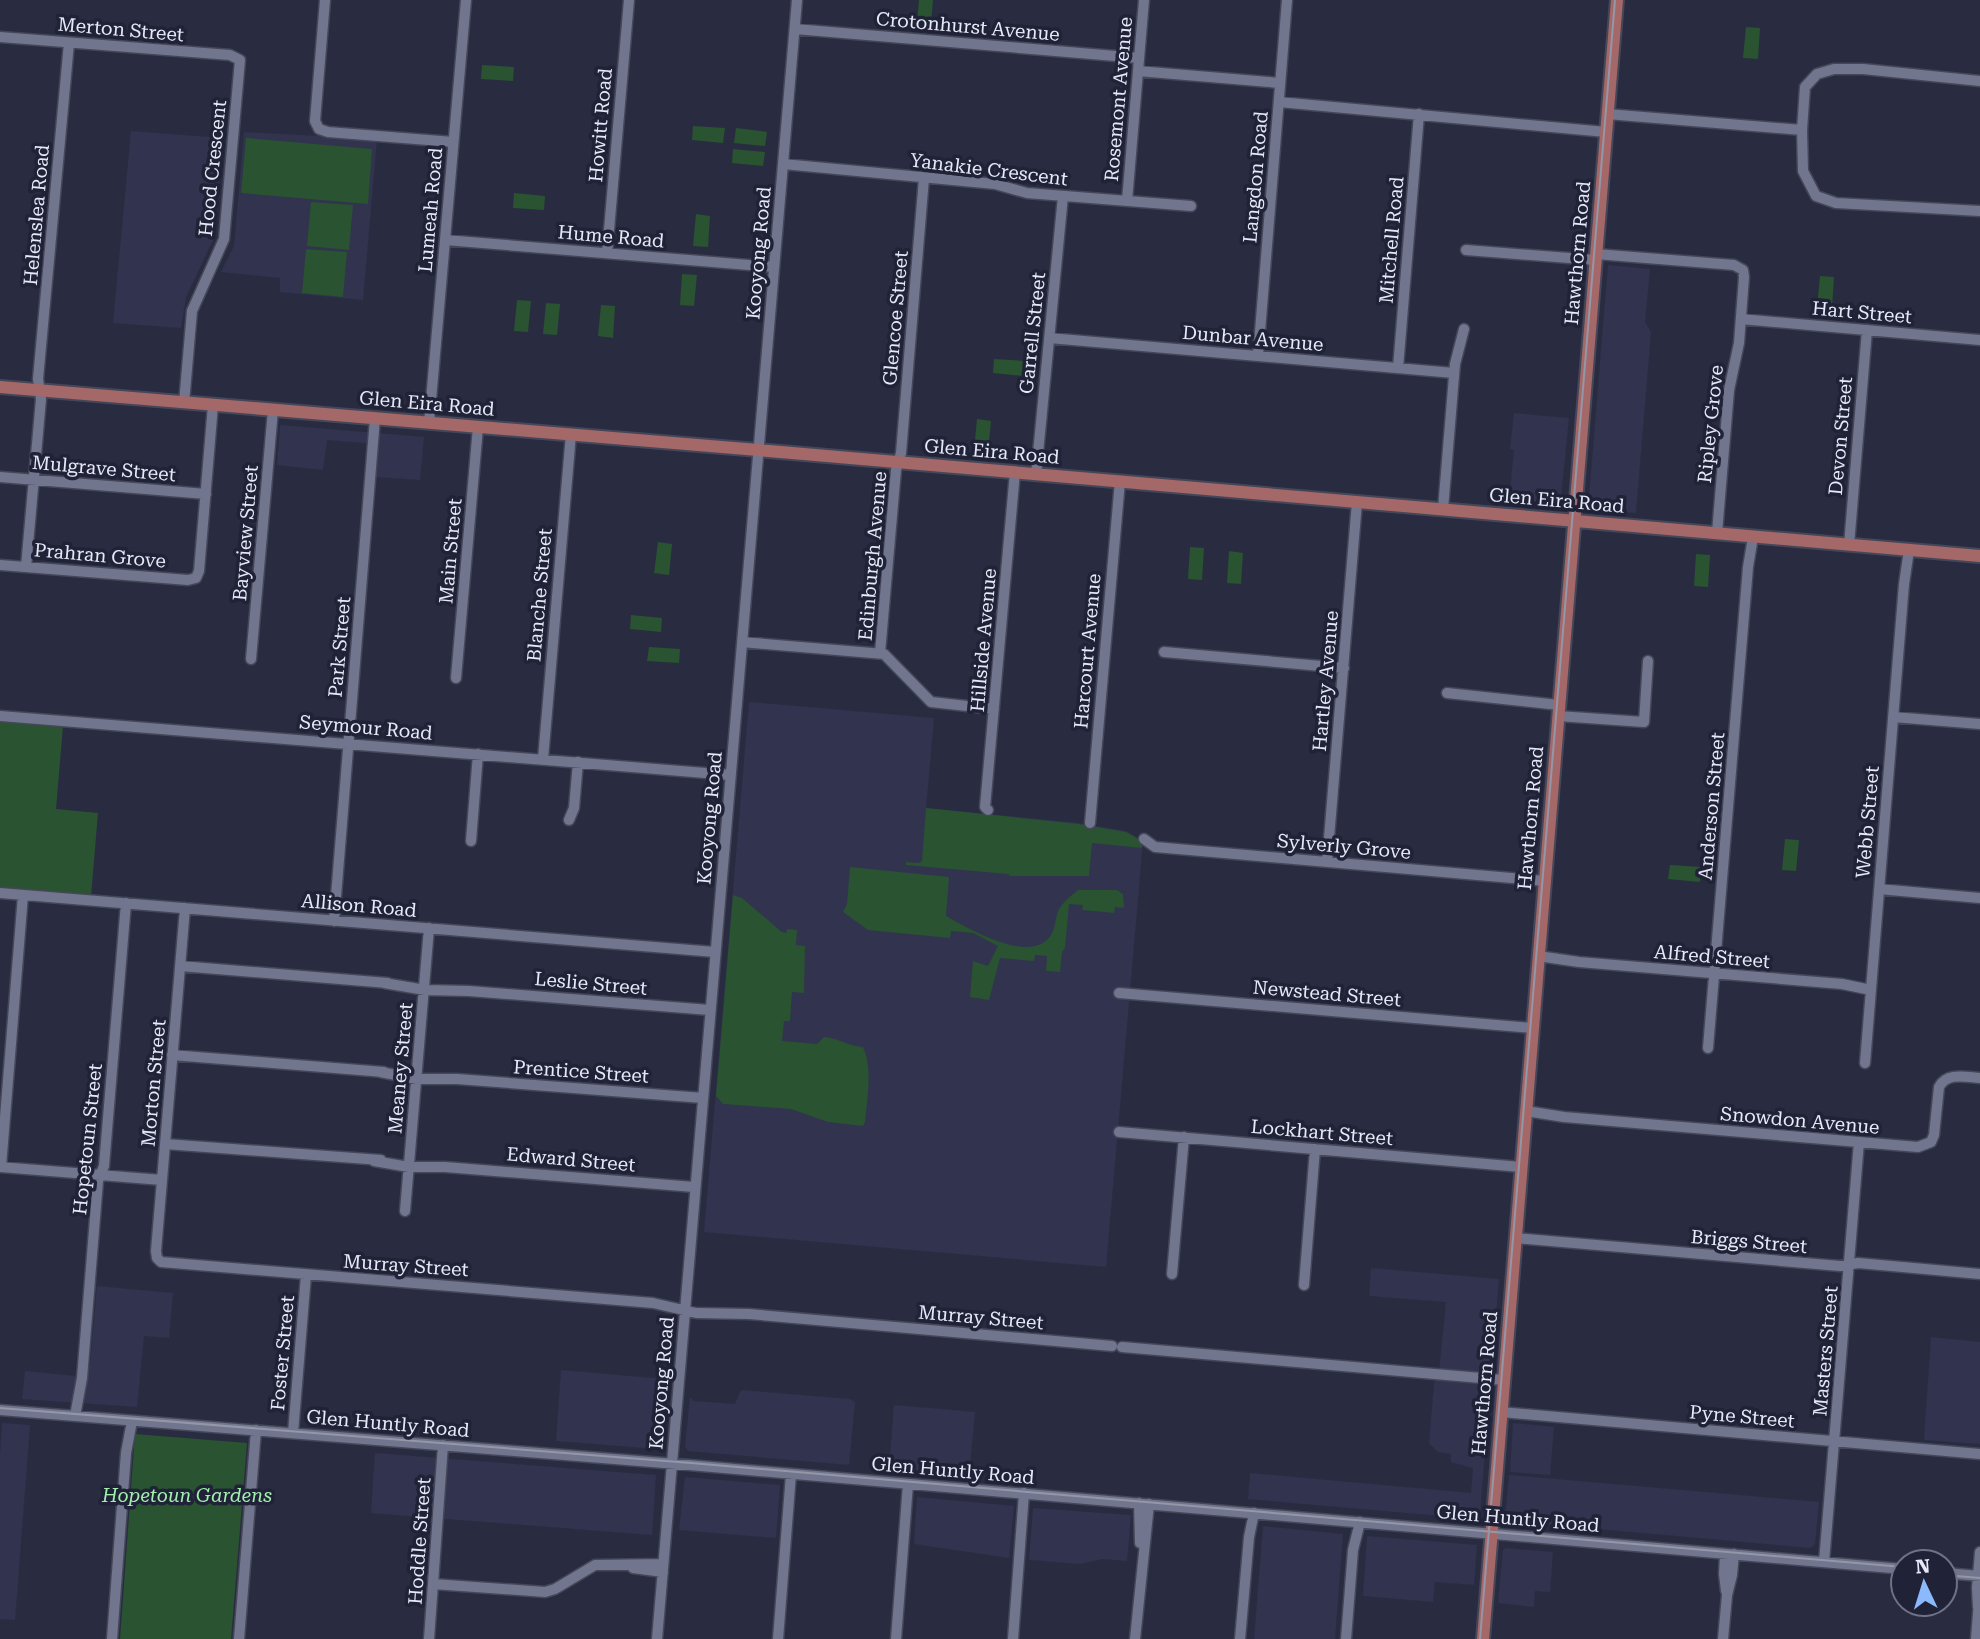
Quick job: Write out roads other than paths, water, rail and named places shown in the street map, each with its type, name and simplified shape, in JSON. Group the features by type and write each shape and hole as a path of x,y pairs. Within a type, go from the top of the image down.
{"main road":[{"name":"Hawthorn Road","path":"1483,1639 1617,0"},
{"name":"Glen Eira Road","path":"0,387 1980,556"}],"street":[{"path":"326,0 315,121 319,129 328,132 453,142"},
{"name":"Lumeah Road","path":"429,423 466,0"},
{"name":"Howitt Road","path":"607,253 629,0"},
{"name":"Kooyong Road","path":"657,1639 797,0"},
{"name":"Rosemont Avenue","path":"1127,201 1144,0"},
{"name":"Langdon Road","path":"1258,356 1287,0"},
{"name":"Crotonhurst Avenue","path":"795,29 1139,58"},
{"name":"Merton Street","path":"0,37 238,58"},
{"name":"Helenslea Road","path":"26,567 34,480 38,379 69,43"},
{"name":"Hood Crescent","path":"184,403 192,311 224,239 240,65 238,58"},
{"path":"1980,81 1863,69 1834,69 1818,74 1805,87 1802,130 1803,170 1816,195 1836,203 1980,211"},
{"path":"1138,71 1280,83"},
{"path":"1279,102 1606,132"},
{"name":"Mitchell Road","path":"1398,368 1419,114"},
{"path":"1607,114 1802,130"},
{"name":"Yanakie Crescent","path":"783,164 995,184 1027,193 1191,206"},
{"name":"Glencoe Street","path":"898,462 924,178"},
{"name":"Garrell Street","path":"1036,474 1063,196"},
{"name":"Hume Road","path":"445,240 774,267"},
{"path":"1466,250 1596,257"},
{"name":"Ripley Grove","path":"1596,257 1737,266 1743,270 1741,318 1729,390 1717,533"},
{"name":"Hart Street","path":"1741,318 1980,340"},
{"path":"1443,509 1454,373 1464,329"},
{"name":"Devon Street","path":"1849,545 1867,330"},
{"name":"Dunbar Avenue","path":"1049,338 1454,373"},
{"path":"206,494 213,405"},
{"name":"Bayview Street","path":"251,659 273,410"},
{"name":"Park Street","path":"334,921 375,418"},
{"name":"Main Street","path":"456,678 478,427"},
{"name":"Blanche Street","path":"543,759 571,434"},
{"name":"Edinburgh Avenue","path":"880,653 898,462"},
{"name":"Hillside Avenue","path":"988,810 985,807 1015,472"},
{"name":"Mulgrave Street","path":"0,477 206,494"},
{"name":"Harcourt Avenue","path":"1090,823 1121,481"},
{"name":"Prahran Grove","path":"0,565 188,580 196,578 199,572 206,494"},
{"name":"Hartley Avenue","path":"1327,862 1357,502"},
{"name":"Anderson Street","path":"1708,1048 1750,536"},
{"name":"Webb Street","path":"1865,1063 1906,550"},
{"name":"Edinburgh Avenue","path":"742,642 880,653 893,661 931,702 994,709"},
{"path":"1164,652 1344,668"},
{"path":"1447,694 1644,722 1648,661"},
{"name":"Seymour Road","path":"0,716 730,775"},
{"path":"1893,717 1980,724"},
{"path":"471,841 478,754"},
{"path":"569,820 574,808 578,762"},
{"name":"Sylverly Grove","path":"1144,839 1155,848 1545,881"},
{"path":"1879,889 1980,898"},
{"name":"Allison Road","path":"0,893 715,952"},
{"path":"23,895 0,1167 162,1180"},
{"name":"Hopetoun Street","path":"78,1416 98,1181 104,1166 126,903"},
{"name":"Morton Street","path":"159,1260 156,1255 185,908"},
{"name":"Meaney Street","path":"405,1211 429,929"},
{"name":"Alfred Street","path":"1538,958 1871,987"},
{"name":"Leslie Street","path":"180,967 710,1010"},
{"name":"Newstead Street","path":"1119,993 1532,1028"},
{"name":"Prentice Street","path":"172,1055 703,1098"},
{"name":"Snowdon Avenue","path":"1526,1114 1918,1147 1931,1142 1934,1135 1942,1081 1948,1077 1959,1076 1980,1078"},
{"name":"Lockhart Street","path":"1119,1132 1521,1167"},
{"path":"1172,1274 1184,1138"},
{"name":"Masters Street","path":"1824,1562 1859,1142"},
{"name":"Edward Street","path":"165,1144 695,1187"},
{"path":"1304,1285 1315,1149"},
{"name":"Briggs Street","path":"1516,1238 1834,1265 1858,1263 1980,1274"},
{"name":"Murray Street","path":"159,1260 169,1264 653,1303 673,1302 685,1307 721,1313 1504,1380"},
{"name":"Foster Street","path":"293,1433 306,1275"},
{"name":"Glen Huntly Road","path":"0,1410 671,1463 1889,1568"},
{"name":"Pyne Street","path":"1502,1412 1980,1454"},
{"path":"111,1639 128,1420"},
{"path":"239,1639 256,1430"},
{"name":"Hoddle Street","path":"429,1639 443,1445"},
{"path":"778,1639 791,1474"},
{"path":"896,1639 908,1483"},
{"path":"1013,1639 1024,1493"},
{"path":"1135,1639 1144,1504"},
{"path":"1240,1639 1251,1513"},
{"path":"1346,1639 1356,1522"},
{"path":"1976,1639 1980,1552"},
{"path":"1723,1639 1727,1595 1724,1574 1730,1554"},
{"path":"433,1584 545,1592 555,1589 590,1566 663,1568"},
{"path":"1959,1574 1979,1576"}],"tram line":[{"path":"1480,1639 1615,0"},
{"path":"0,1408 691,1463 1889,1566"},
{"path":"1959,1576 1980,1578"}],"park label":[{"name":"Hopetoun Gardens","path":"187,1495"}]}
